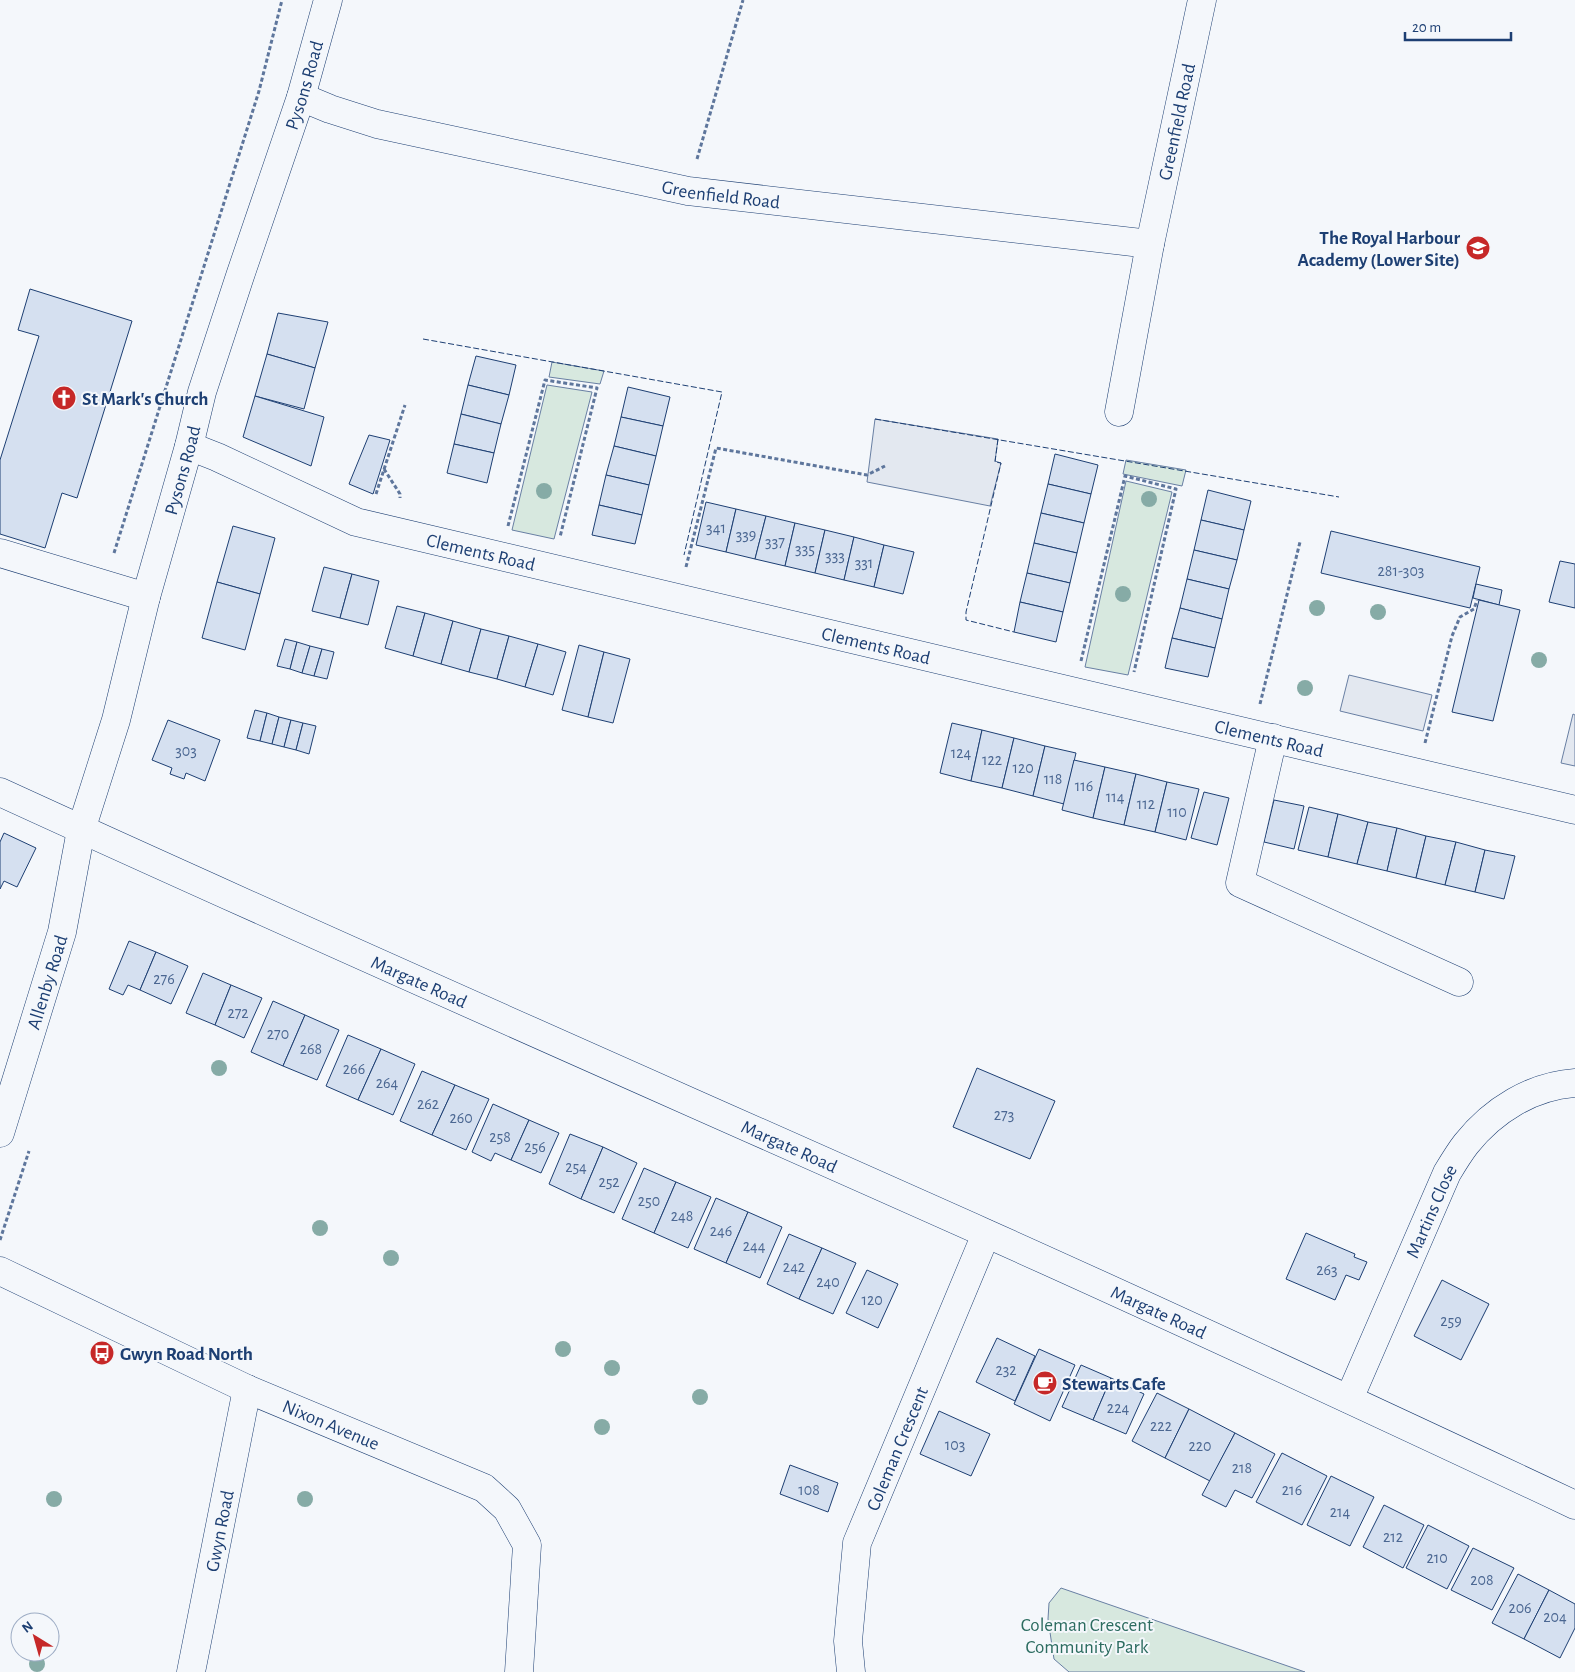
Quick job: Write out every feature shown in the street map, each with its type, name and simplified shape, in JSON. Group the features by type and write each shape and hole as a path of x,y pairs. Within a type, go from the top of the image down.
{"street":[{"name":"Pysons Road","path":"81,830 116,720 146,596 189,446 202,392 301,97 328,0"},
{"name":"Greenfield Road","path":"1119,412 1150,244 1202,0"},
{"name":"Greenfield Road","path":"301,97 330,109 377,124 688,191 1150,244"},
{"name":"Clements Road","path":"189,446 217,457 356,522 1575,810"},
{"path":"0,553 146,596"},
{"path":"1263,736 1240,884 1459,982"},
{"name":"Margate Road","path":"0,792 199,884 986,1234 1349,1399 1575,1505"},
{"name":"Allenby Road","path":"0,1133 62,932 81,830"},
{"name":"Martins Close","path":"1349,1399 1447,1173 1467,1143 1497,1112 1528,1094 1564,1084 1575,1083"},
{"name":"Coleman Crescent","path":"850,1672 848,1641 857,1543 986,1234"},
{"name":"Nixon Avenue","path":"0,1271 247,1389 484,1488 507,1510 527,1545 519,1672"},
{"name":"Gwyn Road","path":"191,1672 247,1389"}],"path":[{"path":"112,557 259,91 282,0"},
{"path":"688,191 743,0"},
{"path":"500,556 545,380 597,388 552,568"},
{"path":"366,524 405,405"},
{"path":"678,598 716,448 867,475 885,466"},
{"path":"1074,691 1125,476 1142,480 1176,489 1127,704"},
{"path":"1263,736 1300,542"},
{"path":"1418,772 1452,636 1460,617 1474,609 1477,600"}],"green space":[{"path":"552,362 604,371 600,384 549,377"},
{"path":"547,385 592,392 554,539 512,530"},
{"path":"1126,460 1186,470 1182,486 1123,474"},
{"path":"1126,481 1172,492 1128,675 1085,667"},
{"name":"Coleman Crescent Community Park","path":"1061,1588 1305,1672 1069,1672 1054,1659 1048,1619 1049,1603"}],"shaded area":[{"path":"875,419 998,439 995,461 1001,463 990,506 867,482"},
{"path":"1349,675 1432,695 1423,731 1340,711"},
{"path":"1573,714 1575,715 1575,766 1561,763"}],"building":[{"name":"St Mark's Church","path":"30,289 132,321 77,498 62,493 45,548 0,534 0,460 39,336 18,330"},
{"path":"278,313 328,322 315,368 267,354"},
{"path":"267,354 315,368 304,409 255,396"},
{"path":"476,356 516,365 509,395 468,385"},
{"path":"468,385 509,395 501,424 461,414"},
{"path":"628,387 670,397 663,426 621,417"},
{"path":"255,396 324,417 311,466 243,437"},
{"path":"461,414 501,424 494,453 454,444"},
{"path":"621,417 663,426 656,456 614,446"},
{"path":"369,435 390,440 373,494 349,484"},
{"path":"454,444 494,453 487,483 447,473"},
{"path":"614,446 656,456 649,485 606,475"},
{"path":"1055,454 1098,465 1091,494 1048,484"},
{"path":"606,475 649,485 642,515 599,505"},
{"path":"1048,484 1091,494 1084,523 1041,513"},
{"path":"1208,490 1251,501 1244,530 1201,520"},
{"path":"706,502 736,509 726,552 696,545"},
{"path":"599,505 642,515 635,544 592,535"},
{"path":"736,509 766,516 755,559 726,552"},
{"path":"1041,513 1084,523 1077,553 1034,543"},
{"path":"766,516 795,523 785,566 755,559"},
{"path":"1201,520 1244,530 1237,560 1194,550"},
{"path":"795,523 825,530 815,573 785,566"},
{"path":"233,526 275,538 260,594 217,582"},
{"path":"825,530 854,537 844,580 815,573"},
{"path":"1331,531 1480,567 1470,608 1321,573"},
{"path":"854,537 884,545 874,587 844,580"},
{"path":"1034,543 1077,553 1070,583 1027,573"},
{"path":"884,545 914,552 903,594 874,587"},
{"path":"1194,550 1237,560 1229,589 1187,579"},
{"path":"1560,561 1575,564 1575,608 1549,602"},
{"path":"324,567 352,574 340,618 312,611"},
{"path":"1027,573 1070,583 1063,612 1020,602"},
{"path":"352,574 379,581 368,625 340,618"},
{"path":"1187,579 1229,589 1222,619 1180,608"},
{"path":"217,582 260,594 245,650 202,638"},
{"path":"1476,584 1502,590 1499,605 1473,598"},
{"path":"1479,600 1520,610 1493,721 1452,712"},
{"path":"1020,602 1063,612 1056,642 1014,632"},
{"path":"397,606 425,613 413,656 385,648"},
{"path":"1180,608 1222,619 1215,648 1172,638"},
{"path":"425,613 453,621 441,664 413,656"},
{"path":"453,621 481,629 469,672 441,664"},
{"path":"481,629 509,636 497,679 469,672"},
{"path":"509,636 538,644 525,687 497,679"},
{"path":"1172,638 1215,648 1208,677 1165,668"},
{"path":"285,639 297,642 290,669 277,666"},
{"path":"297,642 310,646 302,673 290,669"},
{"path":"538,644 566,652 553,695 525,687"},
{"path":"579,645 604,652 588,717 562,710"},
{"path":"310,646 322,649 314,676 302,673"},
{"path":"322,649 334,652 327,679 314,676"},
{"path":"604,652 630,659 613,723 588,717"},
{"path":"255,710 267,713 260,741 247,738"},
{"path":"267,713 279,717 272,744 260,741"},
{"path":"279,717 291,720 284,747 272,744"},
{"path":"168,720 220,740 205,781 186,773 184,779 170,774 172,768 152,760"},
{"path":"291,720 303,723 296,750 284,747"},
{"path":"303,723 316,726 309,754 296,750"},
{"path":"952,723 982,730 971,781 940,773"},
{"path":"982,730 1014,738 1002,788 971,781"},
{"path":"1014,738 1045,746 1033,796 1002,788"},
{"path":"1045,746 1076,753 1064,804 1033,796"},
{"path":"1074,760 1105,767 1093,818 1062,810"},
{"path":"1105,767 1136,774 1124,825 1093,818"},
{"path":"1136,774 1167,782 1155,832 1124,825"},
{"path":"1167,782 1199,789 1186,840 1155,832"},
{"path":"1204,792 1229,798 1217,845 1191,838"},
{"path":"1274,800 1304,806 1294,849 1264,842"},
{"path":"1309,807 1338,814 1328,857 1298,850"},
{"path":"1338,814 1368,822 1357,864 1328,857"},
{"path":"1368,822 1397,828 1387,871 1357,864"},
{"path":"1397,828 1426,836 1416,878 1387,871"},
{"path":"4,833 36,848 17,887 4,881 0,889 0,842"},
{"path":"1426,836 1456,842 1445,885 1416,878"},
{"path":"1456,842 1485,850 1475,892 1445,885"},
{"path":"1485,850 1515,856 1504,899 1475,892"},
{"path":"129,941 156,952 140,990 128,985 123,995 109,989"},
{"path":"156,952 188,966 171,1004 140,990"},
{"path":"203,973 231,985 215,1025 186,1013"},
{"path":"231,985 262,998 244,1038 215,1025"},
{"path":"273,1001 305,1015 283,1066 251,1052"},
{"path":"305,1015 339,1030 317,1080 283,1066"},
{"path":"348,1035 381,1049 358,1100 326,1086"},
{"path":"381,1049 415,1064 393,1115 358,1100"},
{"path":"977,1068 1055,1101 1030,1159 953,1127"},
{"path":"422,1071 455,1085 432,1135 400,1121"},
{"path":"455,1085 489,1099 466,1150 432,1135"},
{"path":"493,1104 529,1120 511,1160 495,1153 491,1161 472,1152"},
{"path":"529,1120 559,1133 541,1173 511,1160"},
{"path":"570,1134 603,1147 581,1199 549,1184"},
{"path":"603,1147 637,1163 614,1213 581,1199"},
{"path":"644,1168 676,1182 654,1233 622,1219"},
{"path":"676,1182 711,1197 688,1248 654,1233"},
{"path":"716,1198 748,1212 726,1263 694,1249"},
{"path":"748,1212 782,1227 760,1278 726,1263"},
{"path":"1306,1233 1355,1254 1354,1257 1367,1262 1359,1280 1346,1275 1335,1300 1286,1279"},
{"path":"789,1234 822,1248 799,1299 767,1284"},
{"path":"822,1248 856,1263 833,1314 799,1299"},
{"path":"867,1270 898,1284 878,1328 846,1313"},
{"path":"1442,1280 1489,1304 1461,1360 1414,1336"},
{"path":"997,1338 1035,1356 1015,1401 976,1382"},
{"name":"Stewarts Cafe","path":"1039,1349 1075,1365 1050,1421 1014,1404"},
{"path":"1081,1365 1111,1378 1093,1420 1062,1407"},
{"path":"1111,1378 1144,1394 1126,1434 1093,1420"},
{"path":"1157,1393 1189,1409 1165,1458 1132,1441"},
{"path":"1189,1409 1235,1433 1210,1481 1165,1458"},
{"path":"939,1411 990,1434 971,1476 920,1454"},
{"path":"1235,1433 1275,1454 1252,1498 1235,1490 1226,1507 1202,1495"},
{"path":"1282,1453 1327,1476 1302,1525 1256,1502"},
{"path":"790,1465 838,1483 828,1512 780,1494"},
{"path":"1331,1476 1374,1497 1350,1546 1307,1525"},
{"path":"1384,1505 1424,1525 1403,1568 1363,1547"},
{"path":"1428,1525 1469,1546 1447,1589 1406,1568"},
{"path":"1473,1548 1514,1568 1492,1610 1451,1590"},
{"path":"1518,1574 1549,1590 1524,1639 1492,1623"},
{"path":"1549,1590 1575,1604 1575,1628 1560,1658 1524,1639"}],"fence":[{"path":"423,339 722,392 684,555"},
{"path":"875,419 1339,497"},
{"path":"998,439 995,462 1001,463 966,612 966,620 1014,632"}],"place":[{"name":"The Royal Harbour Academy (Lower Site)","path":"1478,248"},
{"name":"St Mark's Church","path":"64,398"},
{"name":"Gwyn Road North","path":"102,1353"},
{"name":"Stewarts Cafe","path":"1045,1383"}]}
